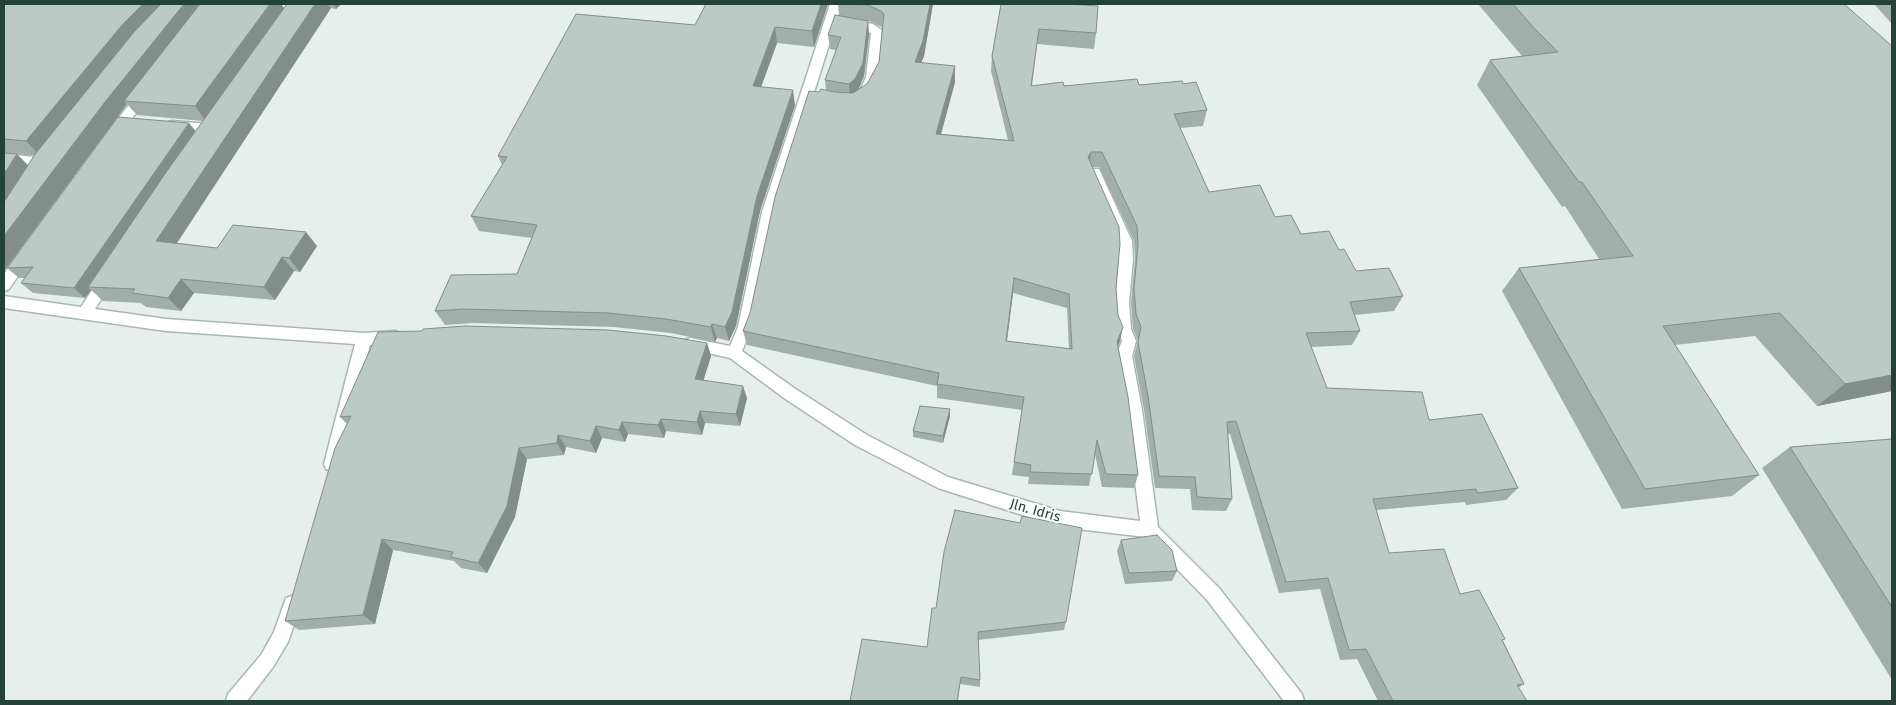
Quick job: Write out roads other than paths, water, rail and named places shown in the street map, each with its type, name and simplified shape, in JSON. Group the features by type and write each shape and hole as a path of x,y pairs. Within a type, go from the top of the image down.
{"street":[{"path":"274,4 295,7 281,29"},
{"path":"680,342 734,353 745,327 769,212 813,96 836,4"},
{"path":"832,22 869,27 877,32 872,77 863,96 858,99"},
{"path":"106,145 153,82"},
{"path":"200,142 220,114"},
{"path":"123,121 140,123"},
{"path":"158,124 210,128"},
{"path":"4,159 44,163"},
{"path":"1094,172 1125,241 1126,258 1122,302 1124,329 1129,341 1124,356 1134,410 1150,530 1213,594 1295,701"},
{"path":"4,285 32,246"},
{"path":"85,313 113,270"},
{"path":"4,302 166,325 364,339 405,337"},
{"path":"327,483 364,339"},
{"name":"Jln. Idris","path":"734,353 789,393 861,440 944,483 1060,519 1150,530"},
{"path":"235,701 267,661 282,636 298,586"}]}
